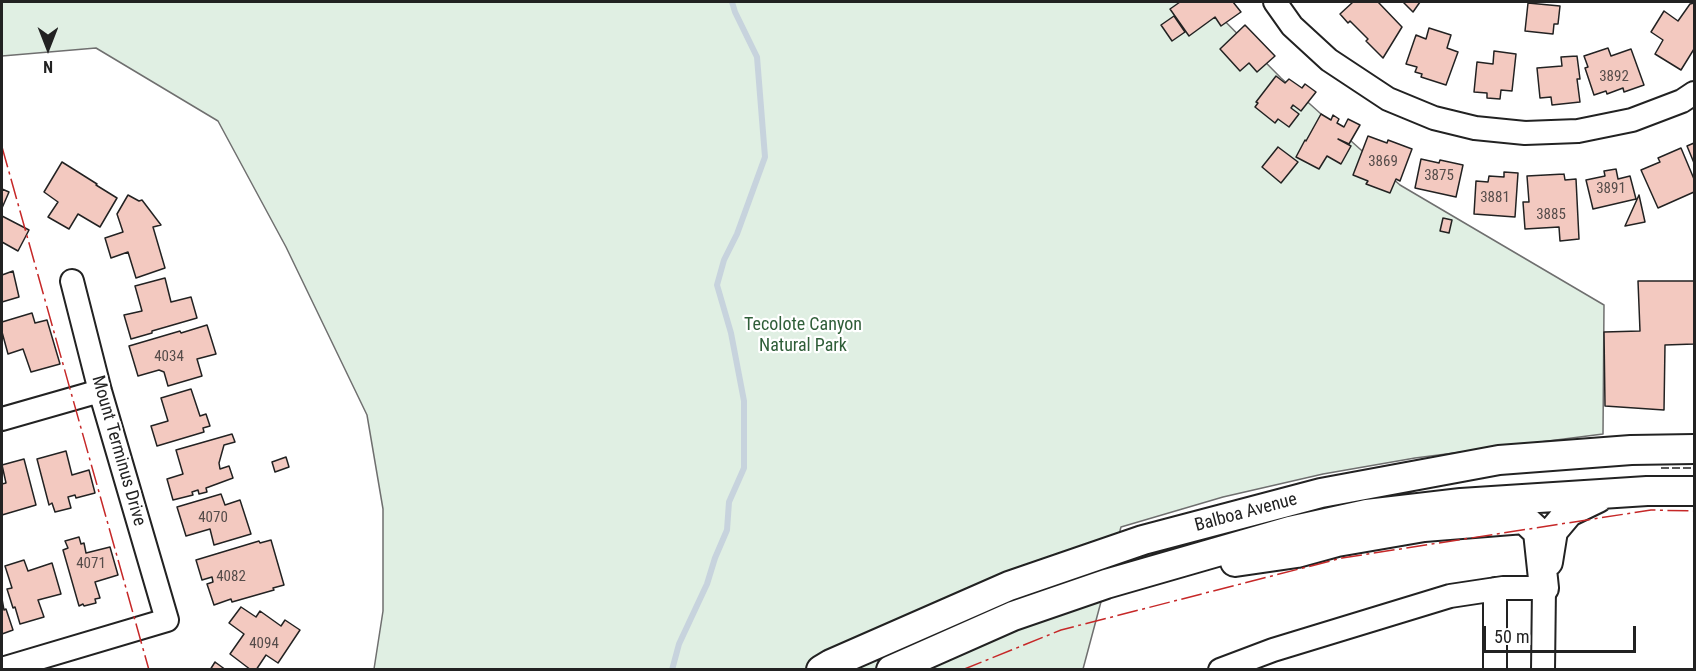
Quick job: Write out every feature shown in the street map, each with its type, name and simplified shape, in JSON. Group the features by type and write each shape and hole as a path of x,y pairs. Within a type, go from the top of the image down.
{"main road":[{"name":"Balboa Avenue","path":"821,669 1009,586 1143,540 1321,493 1499,460 1631,450 1695,449"},
{"name":"Balboa Avenue","path":"891,669 1013,616 1135,575 1290,531 1367,514 1461,503 1647,491 1695,491"},
{"path":"1544,588 1553,531 1569,512 1606,495"},
{"path":"1135,575 1297,554 1336,542 1424,528 1524,519 1538,532 1544,588"}],"street":[{"path":"1275,2 1292,26 1329,60 1388,99 1434,118 1475,128 1525,133 1578,131 1632,120 1688,97"},
{"name":"Mount Terminus Drive","path":"2,669 167,620 100,391 72,281"},
{"path":"2,419 100,391"},
{"path":"1220,669 1273,650 1450,596 1495,589 1544,588 1542,669"},
{"path":"1495,589 1495,669"}],"green space":[{"name":"Tecolote Canyon Natural Park","path":"2,2 1206,2 1281,78 1400,185 1604,305 1603,434 1415,458 1323,474 1223,497 1121,527 1083,669 374,669 383,611 383,509 367,415 286,247 218,121 96,48 2,56"}],"building":[{"path":"1180,2 1233,2 1241,12 1221,26 1215,17 1189,36 1170,9"},
{"path":"1353,2 1378,2 1402,27 1383,58 1366,41 1368,39 1340,14"},
{"path":"1403,2 1420,2 1413,12"},
{"path":"1528,3 1560,6 1558,24 1554,24 1553,34 1525,31"},
{"path":"1694,3 1694,49 1681,70 1655,54 1663,40 1651,32 1664,11 1678,21 1690,4"},
{"path":"1174,16 1185,32 1172,41 1161,25"},
{"path":"1245,25 1275,56 1257,72 1249,63 1240,71 1220,49"},
{"path":"1429,28 1451,35 1447,48 1458,52 1446,85 1421,77 1422,74 1415,72 1417,67 1406,64 1416,35 1426,39"},
{"path":"1608,48 1611,56 1631,49 1644,85 1624,92 1623,88 1607,94 1606,91 1594,95 1585,68 1588,67 1584,56"},
{"path":"1494,51 1516,54 1512,91 1501,90 1500,99 1487,98 1487,93 1474,92 1477,62 1493,64"},
{"path":"1577,56 1580,102 1552,105 1551,97 1540,98 1537,68 1562,66 1561,57"},
{"path":"1276,76 1285,83 1289,79 1302,88 1305,84 1316,92 1301,111 1293,105 1291,108 1299,114 1289,127 1278,119 1275,123 1255,107 1258,103 1256,102"},
{"path":"1321,114 1331,120 1333,115 1339,119 1337,123 1344,127 1348,119 1360,125 1349,144 1338,139 1351,146 1341,164 1327,156 1319,169 1296,157"},
{"path":"1368,136 1387,143 1388,140 1412,149 1400,181 1396,179 1390,193 1366,184 1368,181 1353,175"},
{"path":"1694,143 1694,163 1687,146"},
{"path":"1278,147 1298,162 1281,183 1262,167"},
{"path":"1681,148 1694,179 1694,192 1658,208 1641,170 1660,162 1658,158"},
{"path":"1421,159 1463,165 1456,197 1415,188"},
{"path":"62,162 117,198 100,227 78,214 69,229 48,217 58,202 44,192"},
{"path":"1616,169 1618,179 1630,176 1636,199 1593,209 1586,180 1605,176 1604,171"},
{"path":"1504,172 1518,173 1515,217 1474,214 1476,181 1488,182 1489,176 1504,177"},
{"path":"1564,174 1565,180 1576,179 1579,239 1560,241 1559,227 1525,229 1523,202 1529,202 1527,176"},
{"path":"2,189 9,192 2,208"},
{"path":"128,195 139,201 142,200 161,225 153,227 165,268 136,278 128,252 111,258 105,238 123,232 117,214"},
{"path":"1639,195 1645,222 1625,226"},
{"path":"2,216 29,230 18,251 2,242"},
{"path":"1443,218 1452,220 1449,233 1440,231"},
{"path":"13,271 19,297 2,302 2,275"},
{"path":"165,278 171,302 191,297 197,318 131,339 124,315 142,311 135,286"},
{"path":"1638,281 1694,281 1694,344 1665,345 1664,410 1605,406 1604,332 1640,331"},
{"path":"32,313 35,323 47,320 60,364 31,372 23,349 8,354 2,332 2,322"},
{"path":"207,325 216,354 197,359 202,376 168,386 164,372 159,370 138,376 129,346"},
{"path":"191,389 200,416 206,414 210,426 203,428 204,432 157,446 151,426 168,421 161,398"},
{"path":"232,434 235,442 224,445 219,463 220,469 229,466 233,478 206,488 207,492 199,494 198,490 192,492 193,495 173,500 167,479 183,474 176,450"},
{"path":"66,451 72,475 89,470 95,493 76,498 75,495 68,497 71,508 55,512 52,503 49,505 37,459"},
{"path":"286,457 289,467 275,472 272,462"},
{"path":"24,459 36,505 2,515 2,484 6,483 2,465"},
{"path":"221,494 225,505 240,500 251,534 214,545 210,529 186,536 177,507"},
{"path":"79,537 81,544 84,543 86,553 110,547 118,575 95,582 100,598 95,599 96,603 84,606 83,604 79,606 63,550 68,548 65,541"},
{"path":"271,540 284,585 232,602 231,599 214,605 207,584 213,582 212,577 202,580 196,560 259,541 260,543"},
{"path":"24,560 28,571 52,563 61,594 38,600 44,617 20,624 7,589 12,588 5,566"},
{"path":"2,599 13,630 2,634"},
{"path":"241,607 256,617 260,611 281,626 285,620 300,630 278,663 266,655 256,670 251,670 230,654 244,634 229,623"},
{"path":"215,662 226,670 210,670"}],"waterway":[{"path":"672,670 679,644 707,584 727,530 729,502 744,468 744,401 731,333 717,285 724,260 737,234 765,157 757,57 732,2"}],"fence":[{"path":"1661,468 1694,468"}],"power":[{"path":"2,147 149,670"},
{"path":"962,670 1061,630 1342,558 1651,510 1694,511"}]}
